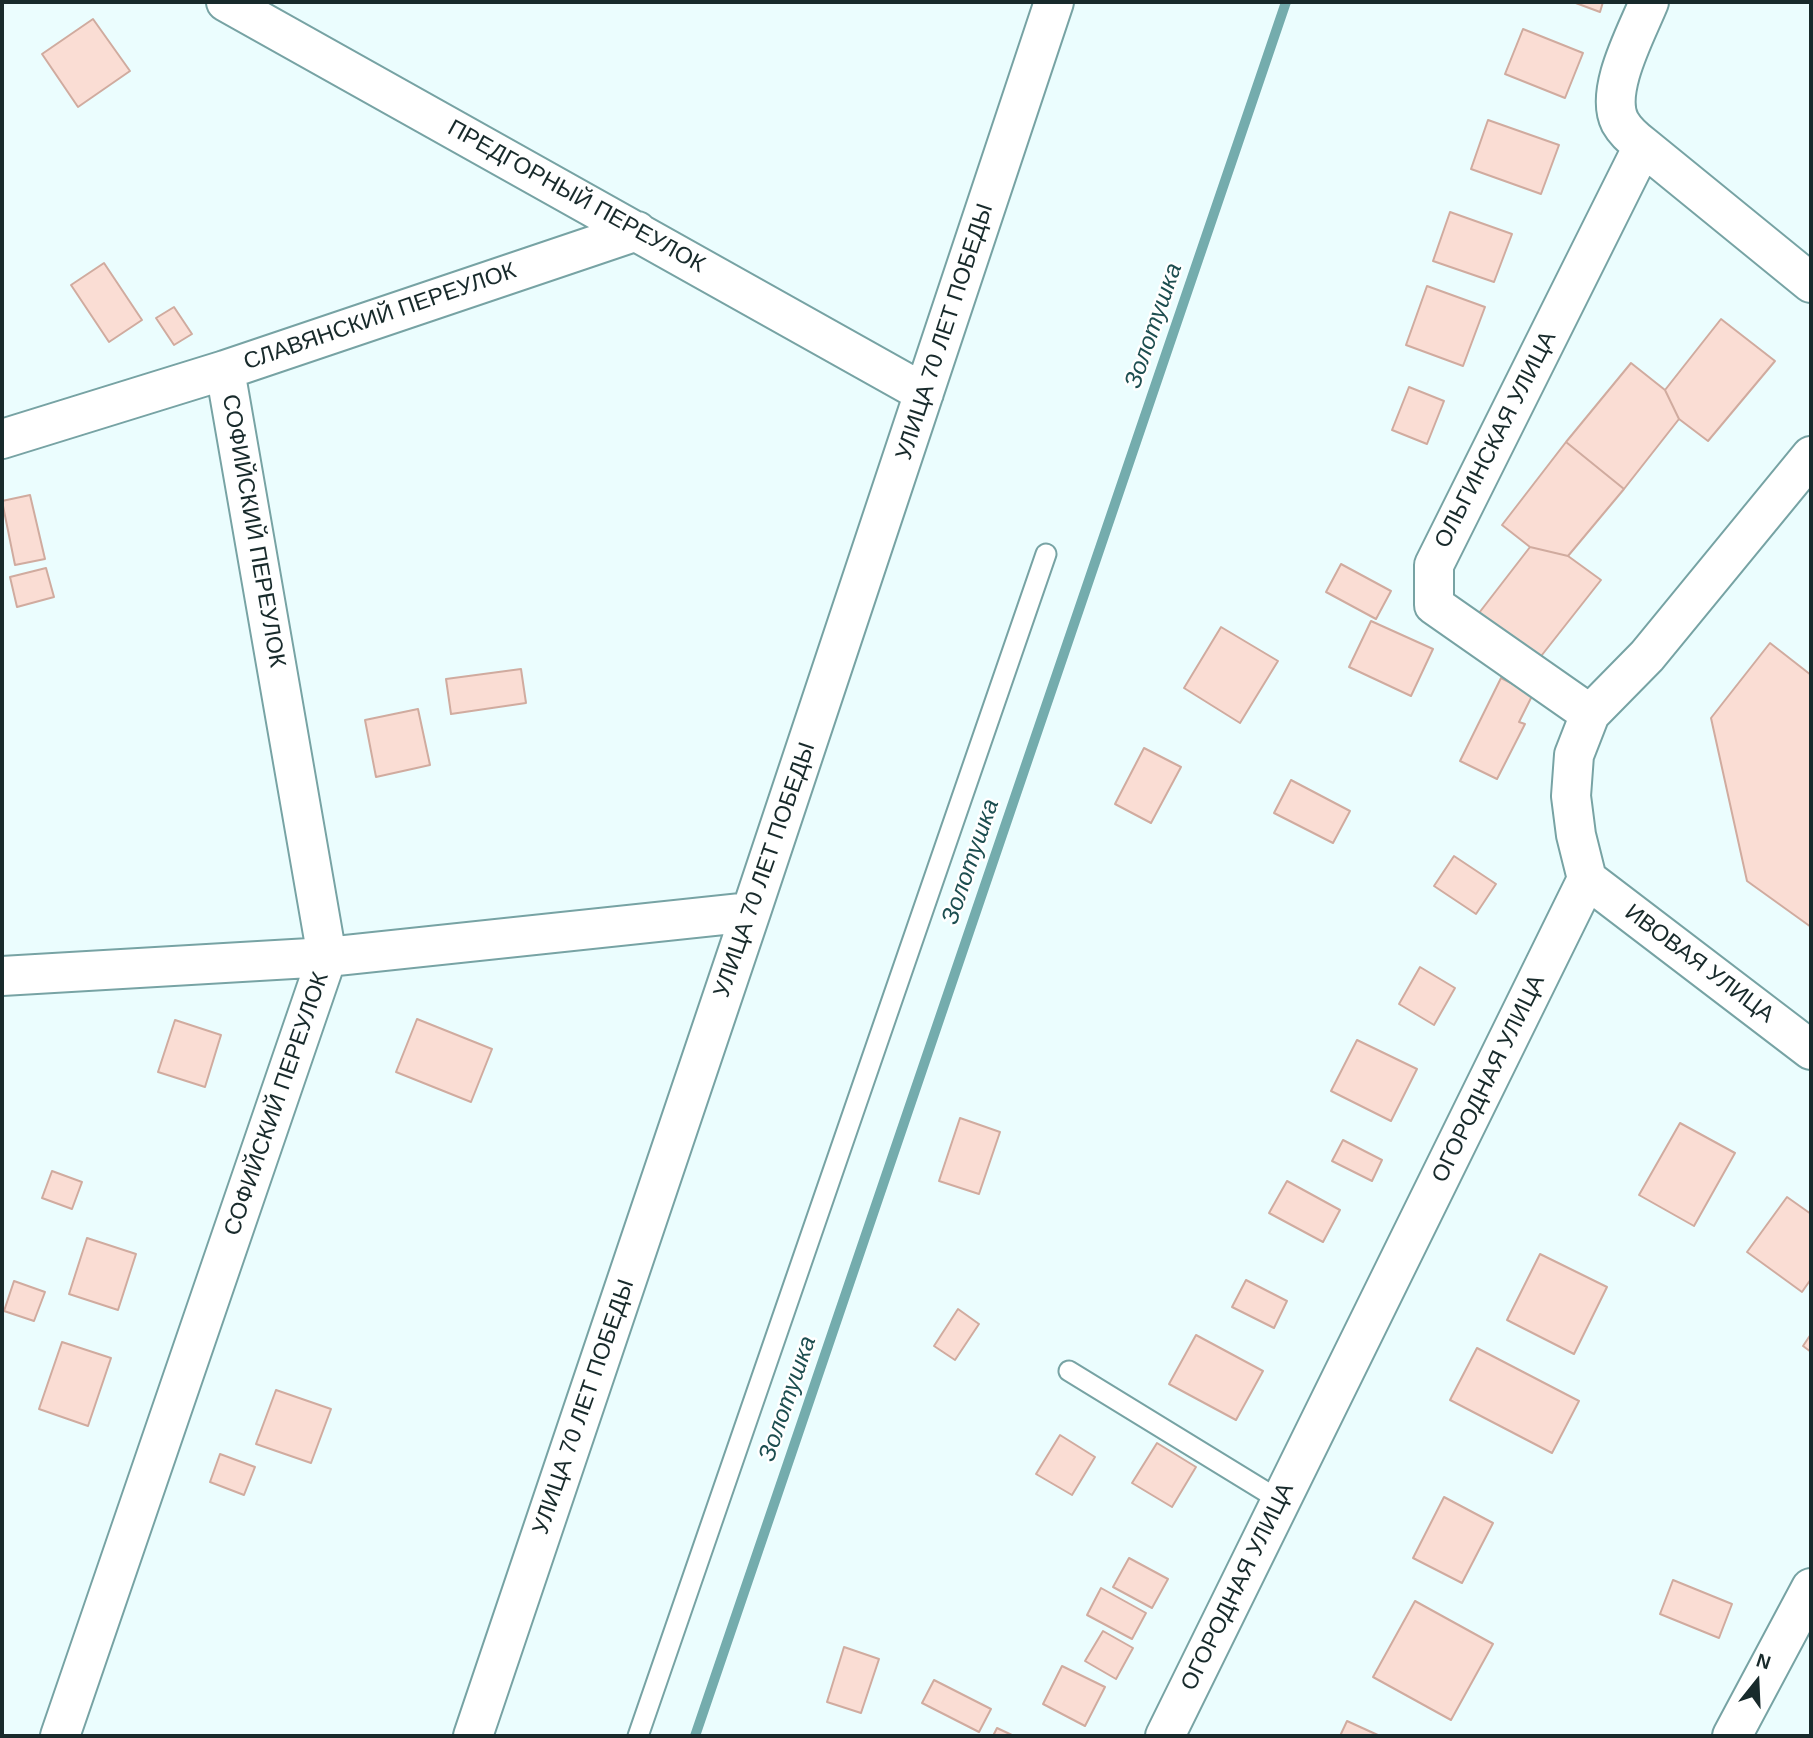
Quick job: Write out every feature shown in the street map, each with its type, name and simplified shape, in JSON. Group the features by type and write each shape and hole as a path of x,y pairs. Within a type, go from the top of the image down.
{"street":[{"name":"ПРЕДГОРНЫЙ ПЕРЕУЛОК","path":"226,2 925,393"},
{"name":"УЛИЦА 70 ЛЕТ ПОБЕДЫ","path":"473,1736 1054,2"},
{"path":"1649,2 1620,74 1615,100 1620,122 1643,146 1811,283"},
{"name":"ОЛЬГИНСКАЯ УЛИЦА","path":"1590,714 1434,605 1434,565 1643,146"},
{"name":"СЛАВЯНСКИЙ ПЕРЕУЛОК","path":"2,439 225,370 637,231"},
{"name":"СОФИЙСКИЙ ПЕРЕУЛОК","path":"60,1736 327,957 225,370"},
{"path":"1587,879 1576,835 1571,796 1574,755 1590,714 1647,656 1811,456"},
{"name":"ИВОВАЯ УЛИЦА","path":"1587,879 1811,1050"},
{"name":"ОГОРОДНАЯ УЛИЦА","path":"1165,1736 1587,879"},
{"path":"2,976 327,957 751,912"},
{"path":"1732,1736 1811,1588"}],"lane":[{"path":"638,1736 1046,554"},
{"path":"1069,1371 1281,1501"}],"building":[{"path":"1573,2 1603,2 1600,12"},
{"path":"93,19 130,71 78,107 42,54"},
{"path":"1523,29 1583,53 1565,98 1505,74"},
{"path":"1488,120 1559,145 1541,194 1471,169"},
{"path":"1450,212 1512,234 1494,282 1433,261"},
{"path":"104,263 142,320 109,342 71,285"},
{"path":"1427,286 1485,307 1463,366 1406,345"},
{"path":"174,307 192,334 174,345 156,318"},
{"path":"1721,319 1775,361 1708,441 1679,419 1665,390"},
{"path":"1631,363 1665,390 1679,419 1624,489 1566,442"},
{"path":"1409,387 1444,401 1427,444 1392,430"},
{"path":"1566,442 1624,489 1568,556 1530,547 1502,525"},
{"path":"30,495 45,559 15,565 2,501"},
{"path":"1530,547 1568,556 1601,580 1538,660 1479,613"},
{"path":"1341,564 1391,591 1376,619 1326,592"},
{"path":"46,568 54,597 17,607 10,577"},
{"path":"1371,621 1433,649 1411,696 1349,667"},
{"path":"1221,627 1278,661 1240,723 1184,688"},
{"path":"1770,643 1811,675 1811,927 1747,881 1711,718"},
{"path":"521,669 526,703 451,714 446,679"},
{"path":"1501,678 1533,694 1519,722 1525,724 1497,779 1460,761"},
{"path":"418,709 430,765 376,777 365,720"},
{"path":"1144,748 1181,767 1151,823 1115,804"},
{"path":"1291,780 1350,811 1333,843 1274,813"},
{"path":"1454,856 1496,884 1476,914 1434,886"},
{"path":"1420,967 1455,988 1434,1025 1399,1004"},
{"path":"417,1019 492,1049 471,1102 396,1072"},
{"path":"175,1020 221,1035 205,1087 158,1072"},
{"path":"1357,1040 1417,1069 1391,1121 1331,1091"},
{"path":"960,1118 1000,1132 979,1194 939,1181"},
{"path":"1680,1123 1735,1153 1694,1226 1639,1195"},
{"path":"1343,1140 1382,1160 1372,1181 1332,1161"},
{"path":"52,1171 82,1182 72,1209 42,1198"},
{"path":"1287,1181 1340,1210 1323,1242 1269,1213"},
{"path":"1787,1197 1811,1214 1811,1279 1802,1292 1747,1252"},
{"path":"87,1238 136,1254 118,1310 69,1294"},
{"path":"1540,1254 1607,1287 1574,1354 1507,1320"},
{"path":"1246,1280 1287,1301 1274,1328 1232,1307"},
{"path":"14,1281 45,1292 34,1321 4,1311"},
{"path":"958,1309 979,1324 955,1360 934,1346"},
{"path":"1811,1334 1811,1352 1803,1346"},
{"path":"1196,1335 1263,1371 1236,1420 1169,1384"},
{"path":"62,1342 111,1358 88,1426 39,1409"},
{"path":"1477,1348 1579,1401 1552,1453 1450,1400"},
{"path":"276,1390 331,1409 311,1463 256,1444"},
{"path":"1060,1435 1095,1457 1072,1495 1036,1474"},
{"path":"1157,1443 1196,1467 1172,1507 1132,1483"},
{"path":"220,1454 255,1467 244,1495 210,1482"},
{"path":"1444,1497 1493,1523 1462,1583 1413,1558"},
{"path":"1129,1558 1168,1579 1152,1608 1113,1587"},
{"path":"1673,1580 1732,1604 1719,1638 1660,1614"},
{"path":"1101,1588 1146,1613 1132,1639 1087,1615"},
{"path":"1415,1601 1493,1644 1451,1720 1373,1677"},
{"path":"1103,1631 1133,1648 1116,1679 1085,1661"},
{"path":"844,1647 879,1659 861,1713 827,1702"},
{"path":"1062,1666 1105,1687 1085,1726 1043,1704"},
{"path":"934,1680 991,1709 979,1732 922,1703"},
{"path":"1347,1721 1380,1736 1340,1736"},
{"path":"997,1728 1014,1736 993,1736"}],"waterway":[{"name":"Золотушка","path":"695,1736 1286,2"}]}
